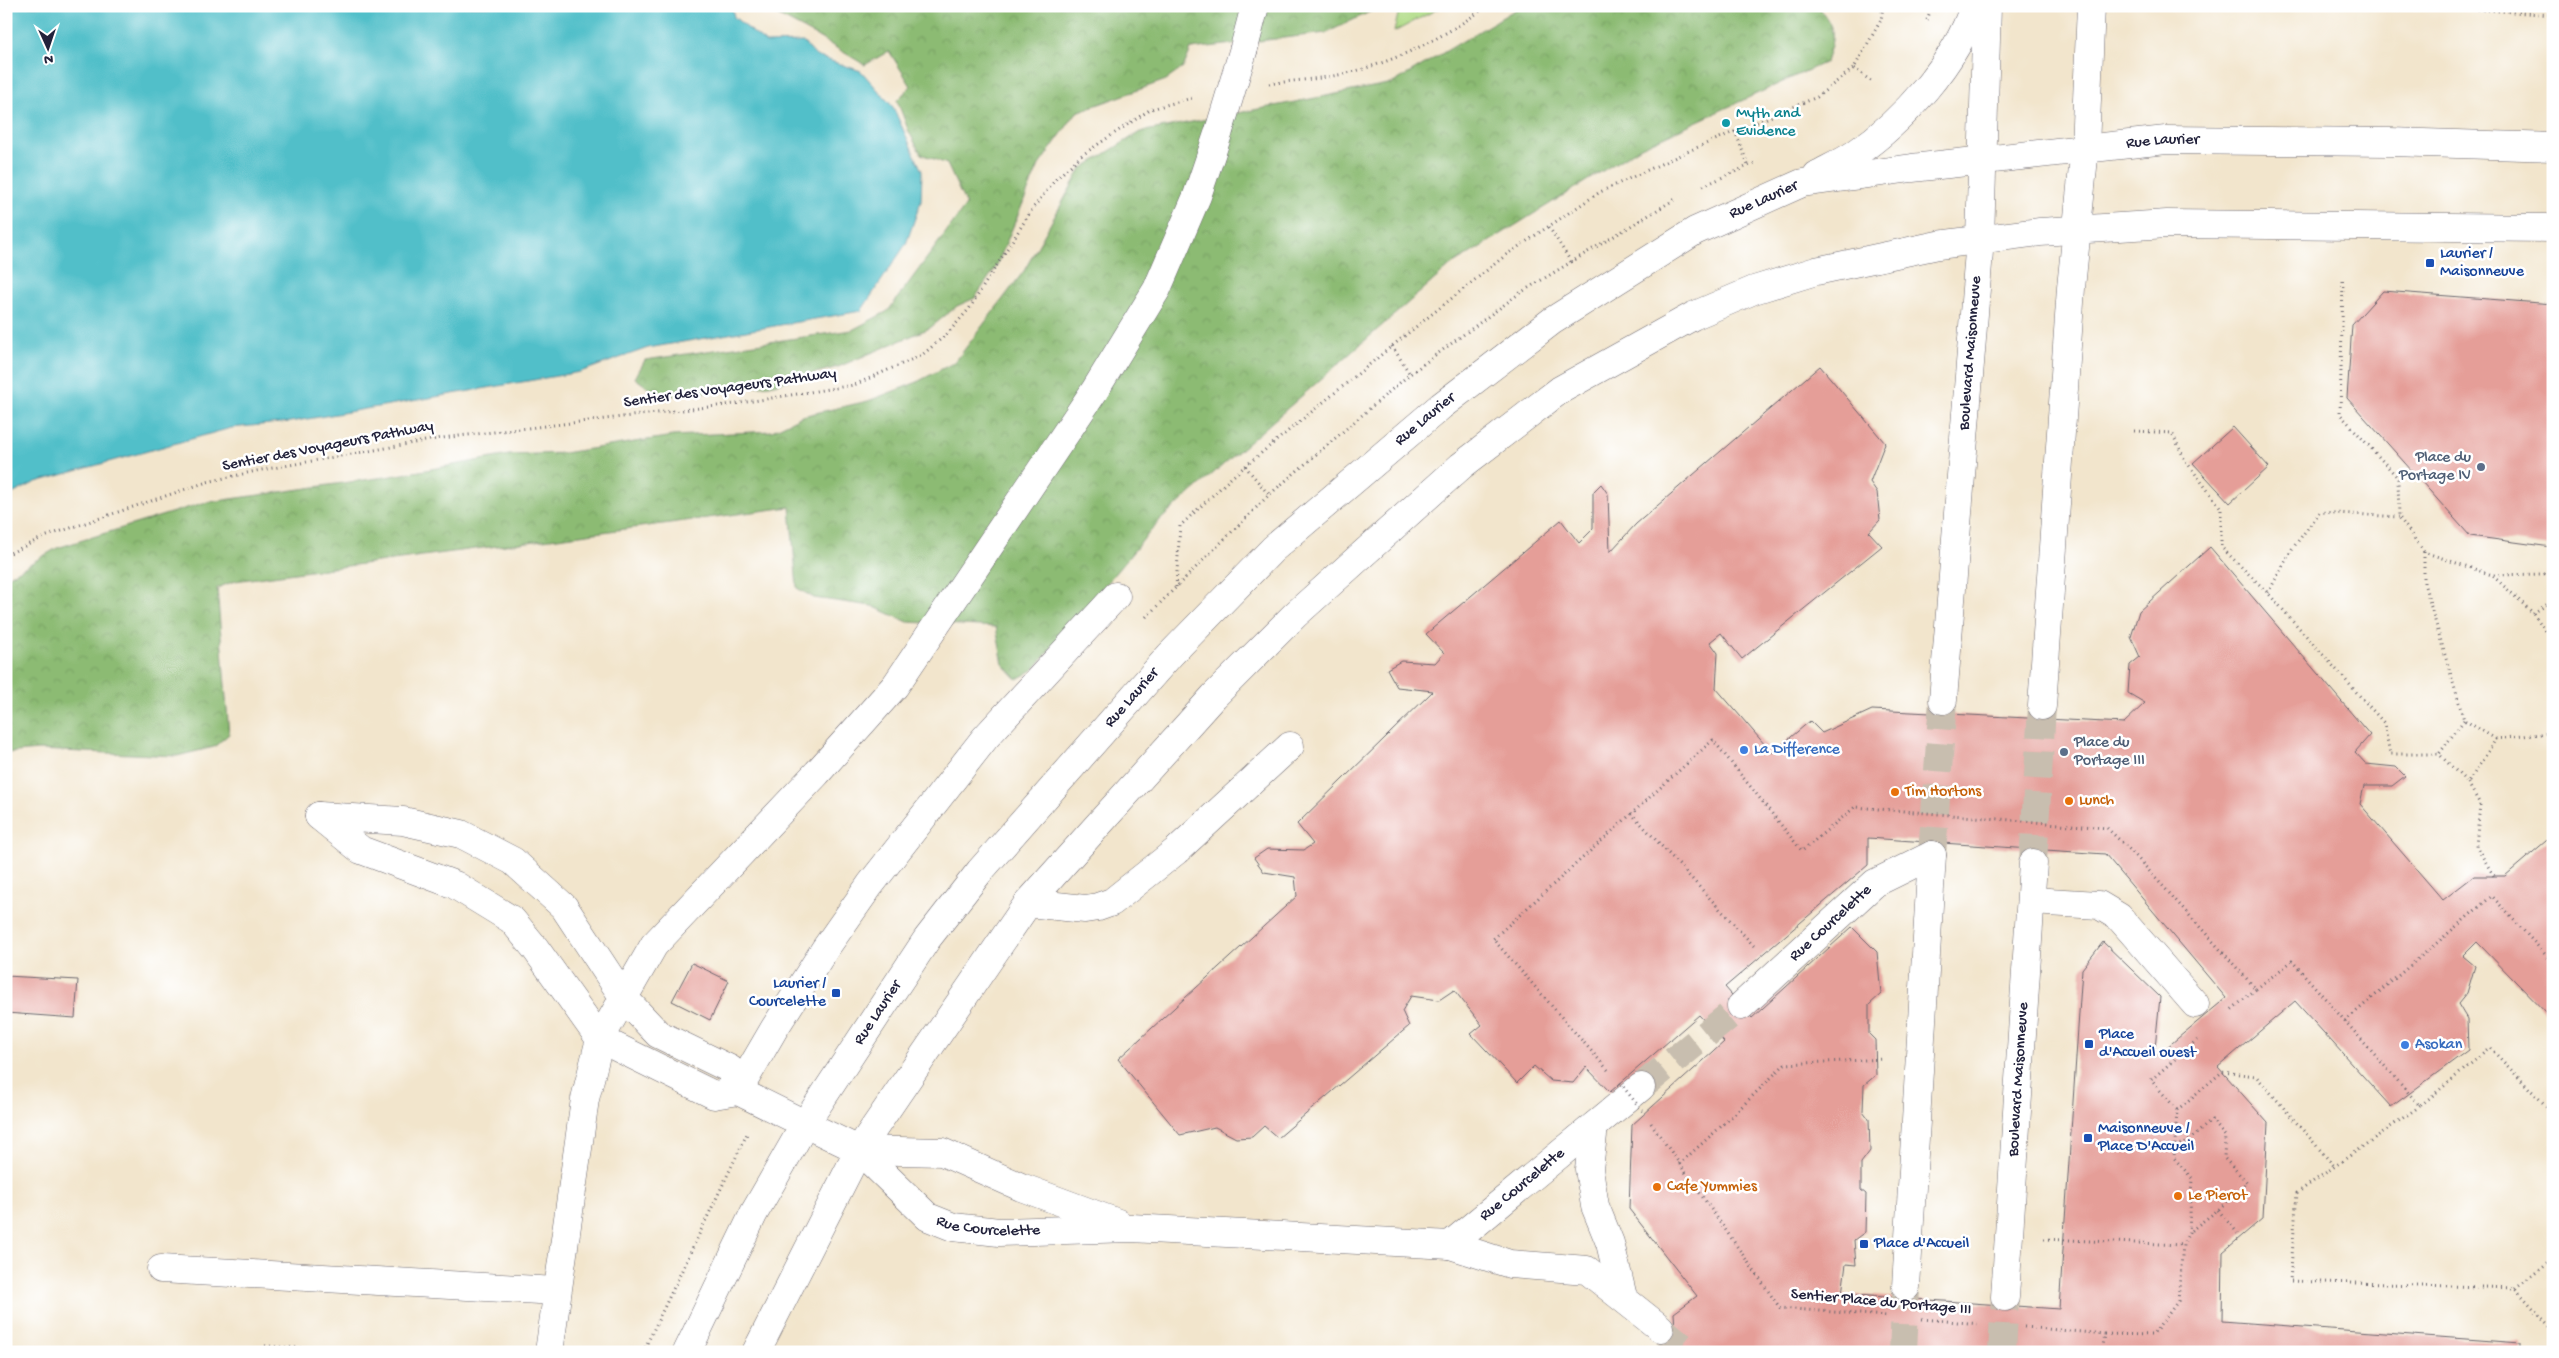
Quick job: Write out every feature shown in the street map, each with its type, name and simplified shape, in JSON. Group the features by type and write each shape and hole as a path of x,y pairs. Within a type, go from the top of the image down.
{"main road":[{"path":"549,1352 585,1099 600,1039 654,945 817,773 895,686 1095,390 1157,289 1197,196 1219,131 1255,6"},
{"path":"1802,183 1854,155 1884,132 1925,88 1957,44 1974,6"},
{"name":"Boulevard Maisonneuve","path":"1943,700 1980,239 1984,160 1987,6"},
{"path":"2042,706 2077,228 2085,147 2091,6"},
{"name":"Rue Laurier","path":"686,1352 754,1213 805,1124 927,939 980,871 1170,655 1273,549 1441,406 1552,322 1695,231 1802,183 2085,147 2166,140 2390,142 2553,147"},
{"path":"756,1352 859,1150 1028,903 1214,696 1295,615 1461,466 1560,390 1693,316 1754,290 1816,271 1938,245 2077,228 2167,224 2553,228"},
{"path":"738,1091 763,1047 825,949 870,885 985,738 1116,596"},
{"path":"1028,903 1085,908 1098,907 1112,902 1176,851 1290,746"},
{"path":"738,1091 730,1069 658,1034 624,998 564,907 513,861 461,834 403,821 319,816 361,850 455,885 512,920 535,948 600,1039 714,1095 738,1091 859,1150"},
{"name":"Rue Courcelette","path":"1741,1006 1875,883 1932,855 1920,1058"},
{"name":"Boulevard Maisonneuve","path":"2005,1298 2033,863"},
{"path":"2031,901 2099,905 2119,917 2195,1004"},
{"path":"1906,1287 1920,1058"},
{"name":"Rue Courcelette","path":"1450,1245 1594,1126 1631,1085"},
{"name":"Rue Courcelette","path":"1594,1126 1589,1170 1594,1197 1610,1243 1623,1297"},
{"name":"Rue Courcelette","path":"859,1150 928,1217 954,1227 998,1232 1131,1228 1450,1245 1510,1264 1587,1270 1660,1328"},
{"name":"Rue Courcelette","path":"859,1150 942,1152 1022,1187 1131,1228"},
{"path":"161,1269 557,1291"}],"path":[{"path":"1264,85 1328,77 1376,64 1412,50 1487,6"},
{"path":"1176,587 1180,526 1245,466 1506,255 1549,228 1600,192 1817,97 1854,68 1881,20 1883,6"},
{"path":"2433,6 2553,16"},
{"path":"1854,68 1872,82"},
{"name":"Sentier des Voyageurs Pathway","path":"6,554 44,538 207,482 256,471 442,438 734,404 854,384 922,354 947,334 969,309 1033,208 1056,179 1082,155 1151,109 1200,96"},
{"path":"1736,131 1748,165"},
{"path":"1549,228 1571,262"},
{"path":"2343,281 2340,414 2398,478 2399,517 2424,552 2424,583 2464,720 2496,739 2549,733 2553,730"},
{"path":"1392,346 1410,374"},
{"path":"2134,431 2172,433 2185,460 2221,508 2221,547 2268,593 2384,723 2390,754 2439,754 2468,783 2480,804 2476,846 2494,876"},
{"path":"1245,466 1269,495"},
{"path":"2268,593 2292,549 2320,512 2399,517"},
{"path":"2424,552 2492,575 2544,574 2553,566"},
{"path":"2492,575 2533,613 2553,641"},
{"path":"2533,613 2553,601"},
{"path":"2439,754 2464,720"},
{"path":"2468,783 2496,739"},
{"path":"1631,814 1734,921"},
{"path":"2345,1021 2492,896 2553,963"},
{"path":"2256,989 2292,961 2420,1106"},
{"path":"2016,1327 2105,1334 2153,1335 2178,1301 2183,1246 2189,1232 2192,1178 2174,1158 2177,1110 2151,1080 2194,1042"},
{"path":"2553,1113 2490,1048 2420,1106 2296,1193 2290,1281 2515,1288 2553,1260"},
{"path":"1679,1164 1726,1123 1785,1064 1920,1058"},
{"path":"2177,1110 2222,1072 2256,1076 2335,1167"},
{"name":"Sentier Place du Portage III","path":"1631,1085 1645,1114 1780,1308 1889,1316"},
{"path":"2175,1146 2187,1142 2212,1120 2225,1136 2224,1158 2247,1182 2218,1210 2189,1232"},
{"path":"2218,1210 2240,1236"},
{"path":"2084,1240 2183,1246"},
{"path":"2515,1288 2553,1330"},
{"name":"Sentier Place du Portage III","path":"1918,1319 1987,1324"},
{"path":"2102,1352 2105,1334"},
{"path":"265,1346 366,1352"}],"green space":[{"path":"760,6 1382,6 1326,33 1191,49 1183,68 1166,80 1077,112 1039,165 996,267 975,298 957,306 930,328 838,367 770,385 661,397 635,378 645,360 852,330 888,311 966,205 947,164 921,154 909,132 897,100 911,86 889,51 865,65 813,34"},
{"path":"1400,6 1443,6 1394,32"},
{"path":"1521,6 1818,6 1831,27 1832,38 1826,62 1641,147 1450,266 1160,520 1033,670 1017,679 1003,664 996,627 908,622 872,606 814,598 797,588 790,507 235,581 217,588 229,734 214,747 177,756 38,750 6,753 6,578 57,548 203,503 392,476 509,455 564,453 673,436 772,431 802,416 868,401 915,383 955,362 1024,271 1081,169 1140,132 1393,83"}],"water":[{"path":"6,6 732,6 734,17 766,43 803,42 816,56 861,71 893,107 922,171 921,201 906,244 861,311 648,348 580,372 290,422 231,428 36,482 6,497"}],"building":[{"name":"Place du Portage IV","path":"2383,291 2553,304 2551,547 2470,536 2347,398 2352,325"},
{"name":"Place du Portage III","path":"1820,366 1885,443 1870,482 1877,492 1880,520 1869,532 1882,546 1742,659 1721,633 1710,642 1718,653 1716,688 1772,753 1810,721 1822,733 1872,710 2124,723 2145,703 2128,693 2130,665 2140,657 2131,637 2139,611 2210,547 2370,735 2355,752 2366,764 2396,767 2405,776 2392,786 2364,786 2360,804 2443,900 2474,876 2505,876 2553,835 2553,1020 2477,942 2463,956 2475,966 2467,993 2458,1004 2467,1019 2468,1050 2391,1107 2295,1001 2218,1067 2268,1123 2263,1218 2223,1252 2222,1321 2520,1343 2520,1352 1668,1352 1669,1330 1675,1330 1674,1313 1697,1296 1629,1209 1632,1125 1724,1042 1699,1015 1610,1092 1586,1067 1573,1083 1551,1081 1534,1066 1517,1083 1471,1034 1482,1025 1454,990 1439,1000 1411,996 1402,1011 1409,1026 1278,1138 1264,1126 1252,1137 1236,1138 1215,1127 1180,1135 1118,1059 1297,896 1295,877 1264,872 1254,858 1267,849 1304,850 1313,844 1297,824 1433,691 1397,687 1387,669 1401,661 1435,663 1444,653 1426,634 1561,520 1579,543 1593,529 1593,492 1601,484 1608,494 1610,552 1636,524","holes":["1868,838 2105,854 2226,998 2154,1058 2160,997 2103,942 2082,969 2059,1309 1842,1294 1846,1264 1856,1265 1854,1240 1865,1232 1866,1194 1861,1190 1861,1163 1870,1151 1869,1119 1863,1111 1864,1085 1876,1075 1875,1040 1869,1034 1869,1005 1881,994 1877,952 1852,927 1752,1018 1725,987 1868,865"]},
{"path":"2233,427 2269,467 2230,503 2193,463"},
{"path":"692,963 729,981 710,1020 672,1001"},
{"path":"6,976 78,980 75,1018 6,1013"}],"tunnel":[{"path":"1932,855 1943,700"},
{"path":"2033,863 2042,706"},
{"path":"1641,1087 1741,1006"},
{"path":"1903,1352 1906,1287"},
{"path":"2002,1352 2005,1297"},
{"path":"1660,1328 1689,1352"}],"place":[{"name":"Myth and Evidence","path":"1726,123"},
{"name":"Laurier / Maisonneuve","path":"2430,263"},
{"name":"Place du Portage IV","path":"2481,467"},
{"name":"La Difference","path":"1744,750"},
{"name":"Place du Portage III","path":"2064,752"},
{"name":"Tim Hortons","path":"1895,792"},
{"name":"Lunch","path":"2069,801"},
{"name":"Laurier / Courcelette","path":"836,993"},
{"name":"Place d'Accueil ouest","path":"2089,1044"},
{"name":"Asokan","path":"2405,1045"},
{"name":"Maisonneuve / Place D'Accueil","path":"2088,1138"},
{"name":"Cafe Yummies","path":"1657,1187"},
{"name":"Le Pierot","path":"2178,1196"},
{"name":"Place d'Accueil","path":"1864,1244"}]}
